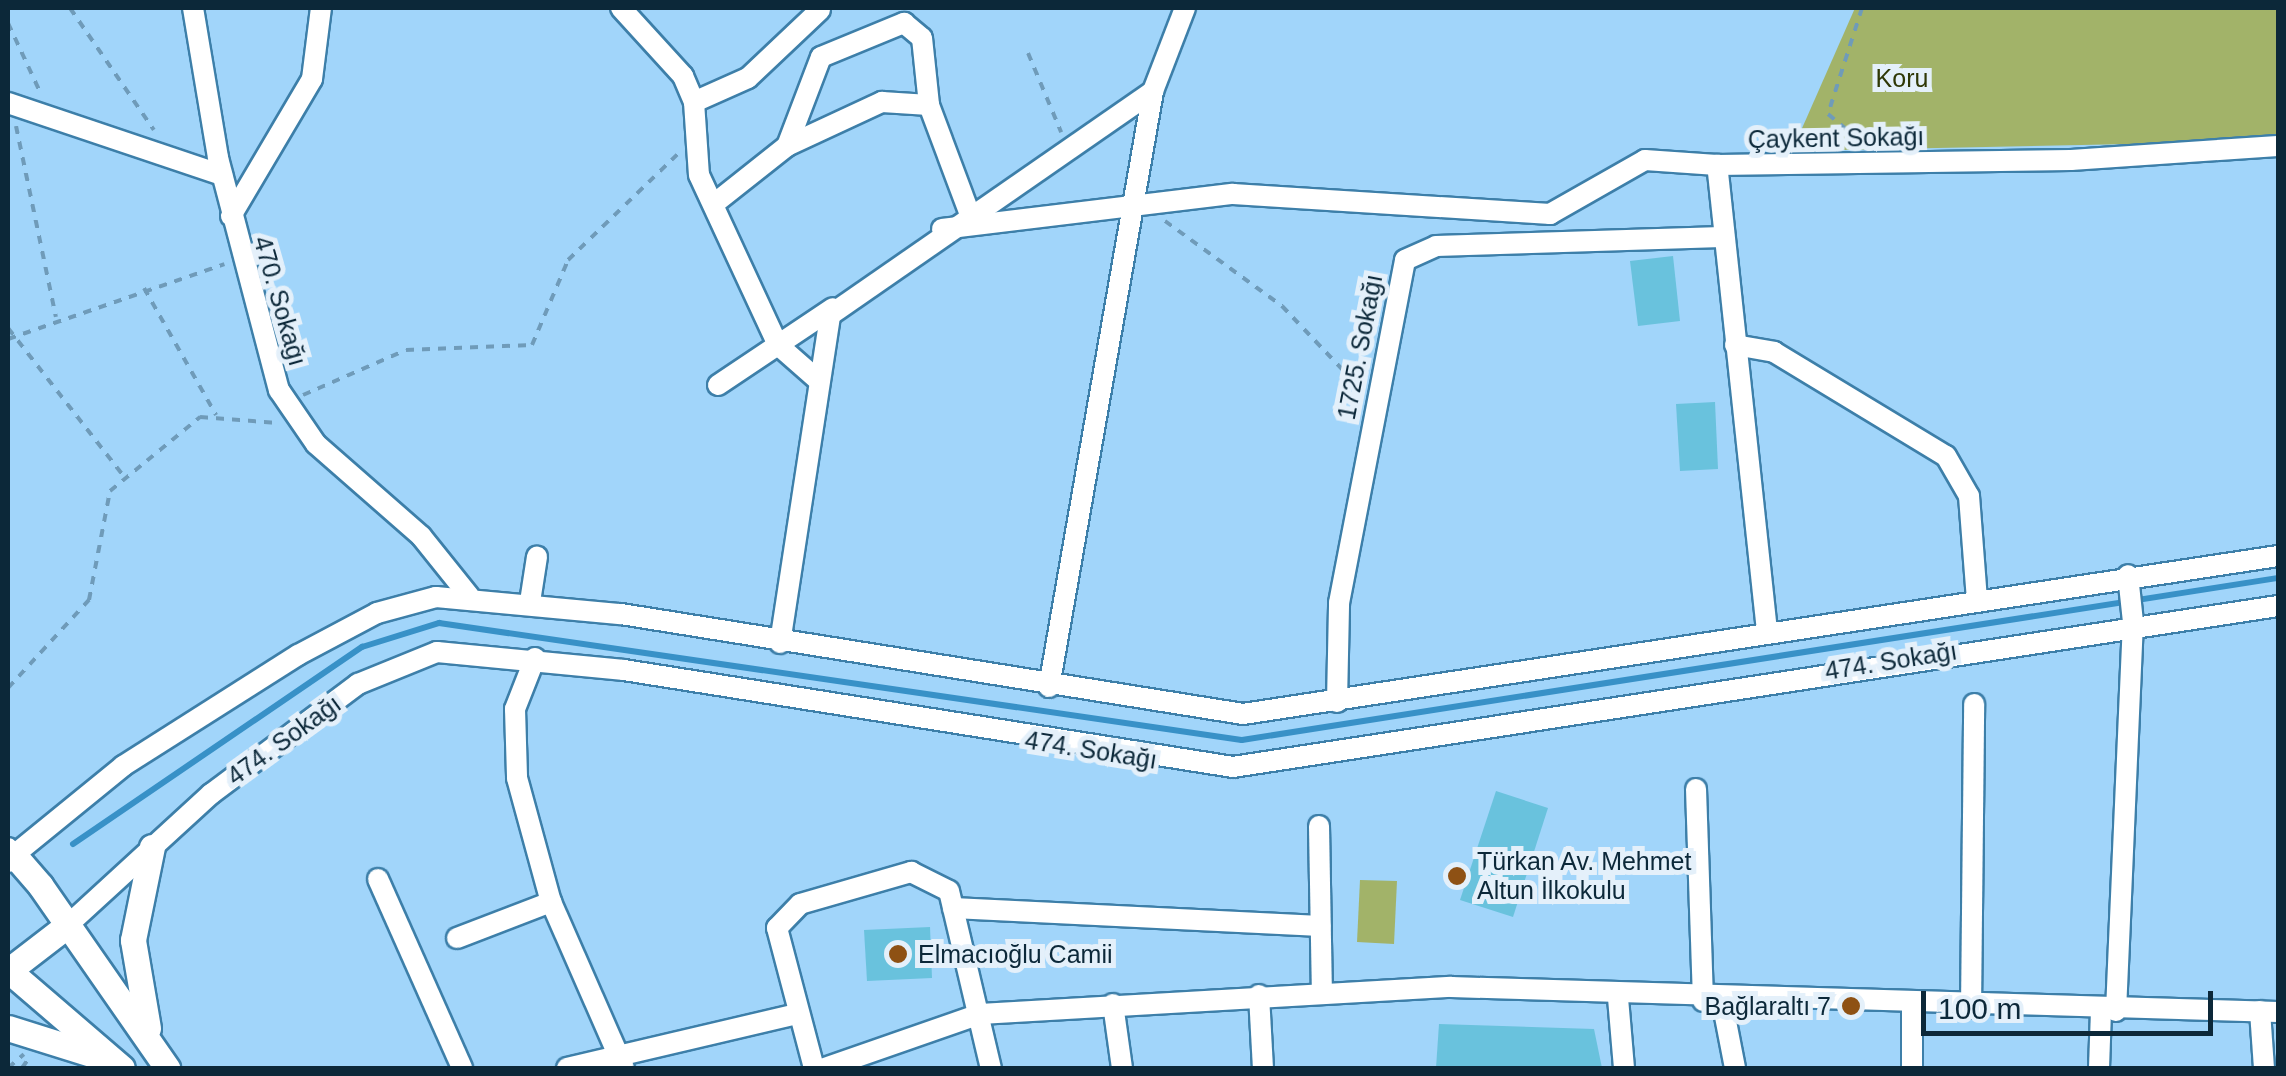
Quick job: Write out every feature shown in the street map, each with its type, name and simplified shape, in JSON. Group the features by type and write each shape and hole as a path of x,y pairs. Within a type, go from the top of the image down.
{"main road":[{"path":"152,847 132,961 161,1060"},
{"path":"10,854 69,924 161,1060"},
{"name":"474. Sokağı","path":"8,971 69,924"},
{"path":"8,971 119,1065"},
{"path":"8,1028 119,1065"}],"street":[{"name":"470. Sokağı","path":"194,8 222,175 241,259 287,403 302,427 421,536 469,596"},
{"path":"231,216 312,79 321,8"},
{"path":"622,8 694,102 692,143 778,345 818,380"},
{"path":"1049,687 1153,91 1185,8"},
{"path":"694,102 748,78 820,10"},
{"path":"787,146 821,56 888,23 922,38 929,105 969,212"},
{"path":"718,385 1153,91"},
{"path":"715,203 787,146 882,102 929,105"},
{"path":"9,104 222,175"},
{"name":"Çaykent Sokağı","path":"1767,631 1716,165 2071,160 2278,146"},
{"path":"942,230 1136,201 1287,194 1550,214 1646,160 1716,165"},
{"name":"1725. Sokağı","path":"1337,702 1336,626 1396,277 1419,250 1722,237"},
{"path":"780,643 818,380 836,306"},
{"path":"1735,345 1774,352 1946,456 1969,496 1977,600"},
{"name":"474. Sokağı","path":"10,854 124,766 330,636 398,605 469,596 530,602 1215,713 1337,702 1767,631 2278,556"},
{"path":"530,602 537,557"},
{"path":"2099,1068 2108,1010 2133,616 2128,580"},
{"name":"474. Sokağı","path":"69,924 152,847 358,684 400,662 456,652 535,658 1233,767 1420,744 2133,616 2278,606"},
{"path":"535,658 513,744 552,902 623,1065"},
{"path":"1971,1008 1974,704"},
{"path":"1696,790 1712,1001 1735,1068"},
{"path":"1319,826 1322,992"},
{"path":"814,1068 774,937 793,908 911,872 943,884 954,908 991,1068"},
{"path":"378,879 462,1068"},
{"path":"457,938 552,902"},
{"path":"954,908 1321,926"},
{"path":"825,1068 980,1014 1258,995 1451,988 1618,998 1912,1007 2269,1012 2264,1068"},
{"path":"1258,995 1263,1068"},
{"path":"1618,998 1624,1068"},
{"path":"1113,1004 1122,1068"},
{"path":"1912,1007 1912,1068"},
{"path":"566,1068 623,1065 797,1014"}],"path":[{"path":"70,8 168,157"},
{"path":"1862,8 1828,114 1855,137 1923,141"},
{"path":"8,23 46,116"},
{"path":"1028,53 1068,147"},
{"path":"9,104 56,318"},
{"path":"287,403 406,350 532,345 568,260 621,200 692,143"},
{"path":"1136,201 1282,306 1373,405"},
{"path":"8,339 18,331 241,259"},
{"path":"144,288 216,414"},
{"path":"8,328 18,331 125,478"},
{"path":"8,688 89,600 101,564 100,507 125,478 200,417 216,414 302,427"}],"green space":[{"name":"Koru","path":"1855,8 2278,8 2278,141 1792,151"},
{"path":"1360,880 1397,881 1394,944 1357,942"}],"building":[{"path":"1673,256 1680,321 1638,326 1630,261"},
{"path":"1715,402 1718,469 1680,471 1676,404"},
{"path":"1496,791 1548,808 1513,917 1460,900"},
{"name":"Elmacıoğlu Camii","path":"930,927 932,978 867,981 864,930"},
{"path":"1439,1024 1594,1029 1602,1068 1436,1068"}],"waterway":[{"path":"73,844 362,647 439,623 1242,740 2278,578"}],"place":[{"name":"Türkan Av. Mehmet Altun İlkokulu","path":"1457,876"},
{"name":"Elmacıoğlu Camii","path":"898,954"},
{"name":"Bağlaraltı 7","path":"1851,1006"}]}
